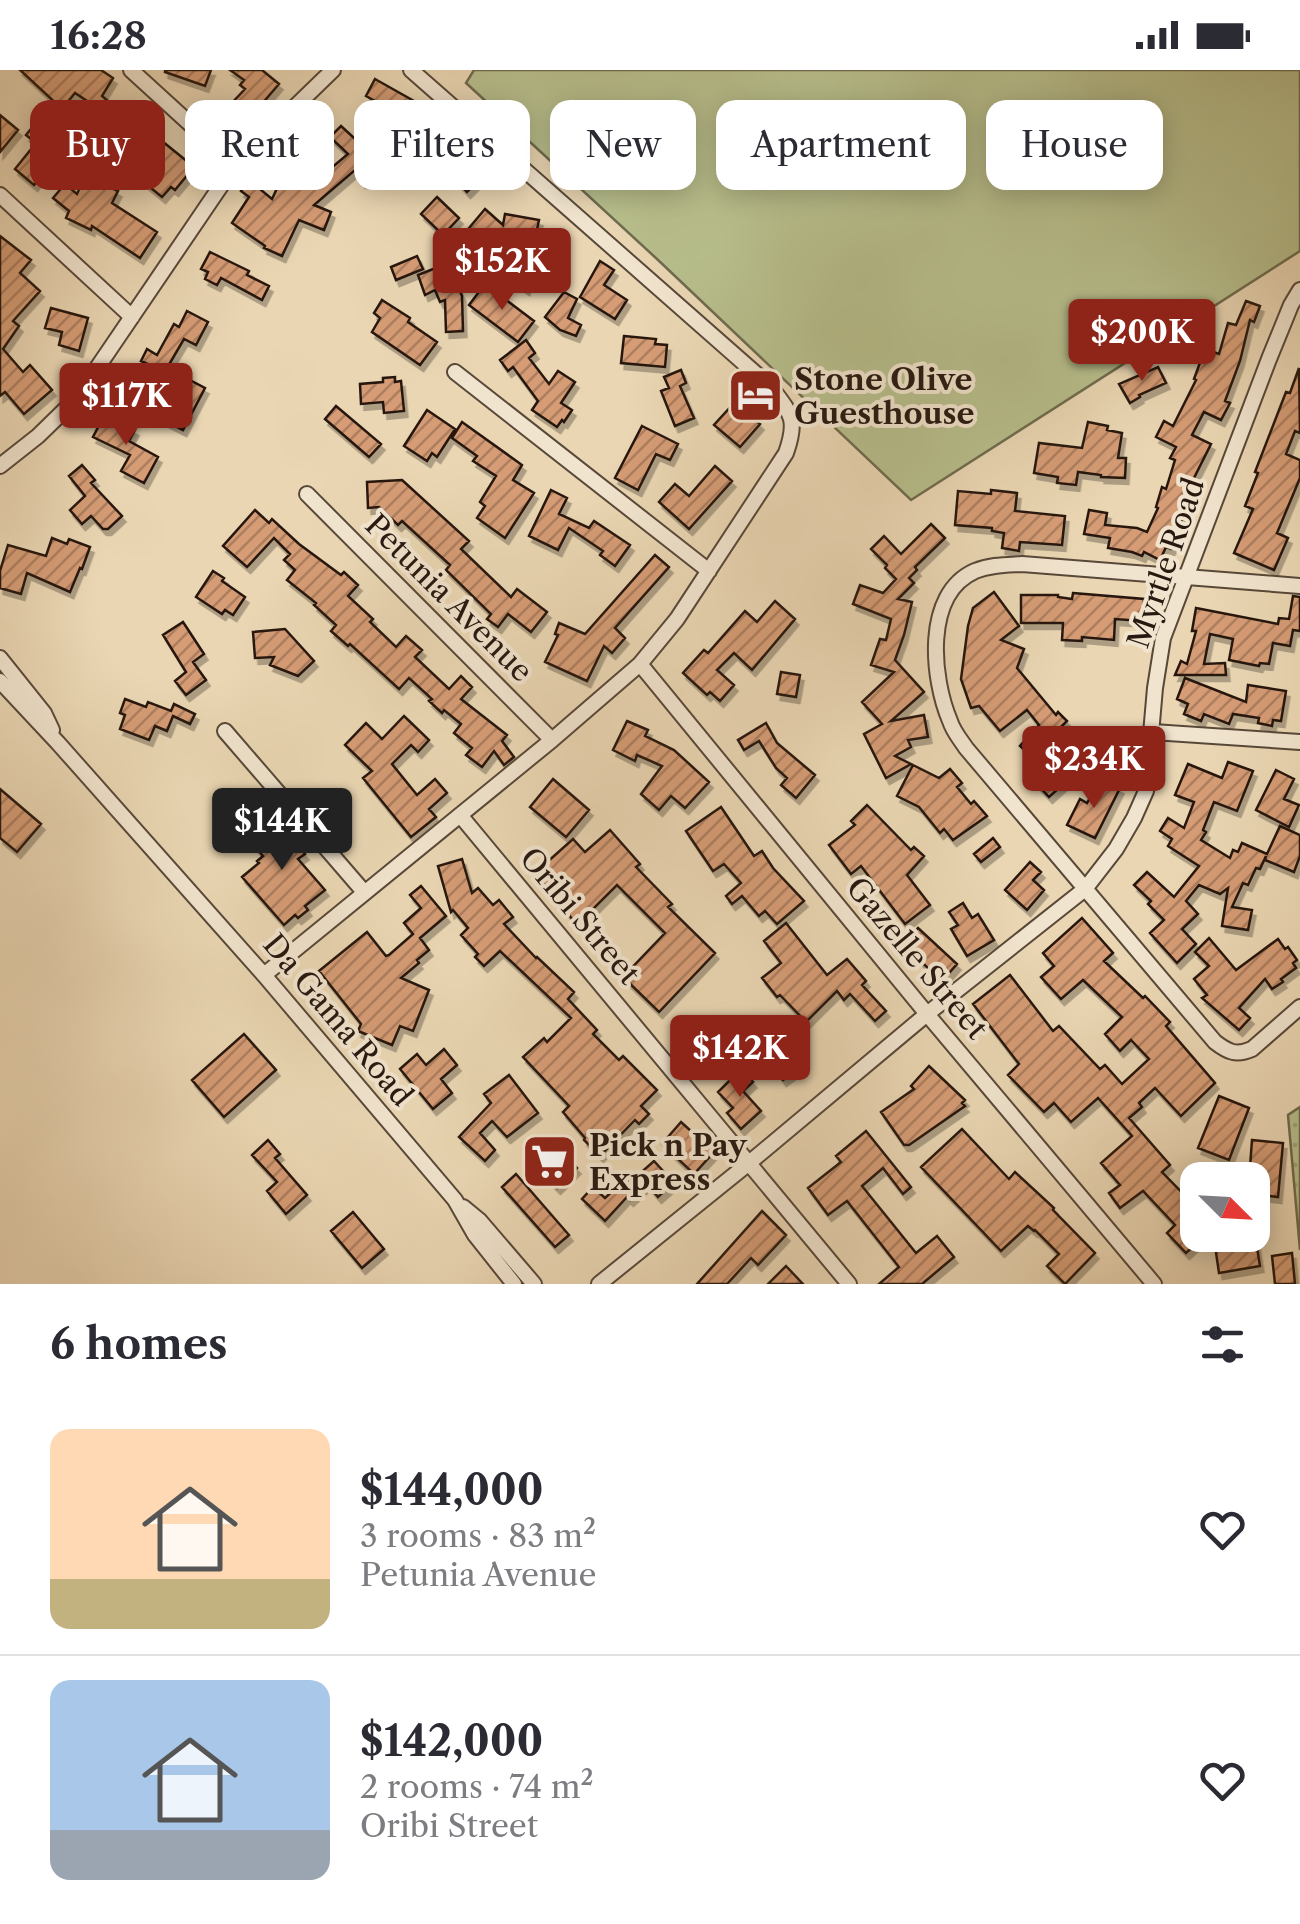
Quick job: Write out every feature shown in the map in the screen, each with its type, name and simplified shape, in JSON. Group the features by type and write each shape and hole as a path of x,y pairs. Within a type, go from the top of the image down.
{"street":[{"path":"131,70 185,120"},
{"path":"302,100 333,70"},
{"path":"264,975 640,664 678,619 786,453 794,430 791,413 771,387 411,70"},
{"path":"0,466 76,399 219,190"},
{"path":"0,195 132,318"},
{"name":"Myrtle Road","path":"598,1284 1085,888 1116,850 1146,790 1163,638 1269,359 1300,290"},
{"path":"455,372 708,571"},
{"name":"Petunia Avenue","path":"307,494 552,740"},
{"path":"1300,586 997,565 972,573 956,586 944,604 935,660 951,724 966,748 1215,1042 1238,1054 1252,1048 1300,1007"},
{"name":"Da Gama Road","path":"0,658 44,713 58,742"},
{"name":"Gazelle Street","path":"640,664 1154,1284"},
{"name":"Da Gama Road","path":"0,682 58,742 264,975 455,1200 480,1221 534,1284"},
{"path":"225,731 364,892"},
{"path":"1153,732 1300,742"},
{"name":"Oribi Street","path":"460,815 849,1284"},
{"name":"Da Gama Road","path":"455,1200 475,1235 514,1284"}],"green space":[{"path":"474,70 1300,70 1300,251 911,500 582,190 696,190 696,100 550,100 550,160 530,142 530,100 484,100 466,83"},
{"path":"1300,1107 1300,1250 1288,1115"}],"building":[{"path":"20,70 101,70 113,78 102,96 107,100 86,100 75,93 69,100 52,100"},
{"path":"165,70 211,70 205,86"},
{"path":"230,70 262,70 279,84 265,100 235,100 245,89 240,85 244,80"},
{"path":"375,79 412,100 373,100 366,96"},
{"path":"0,115 18,130 0,152"},
{"path":"341,126 354,138 354,171 334,188 334,166 348,154 334,141 334,133"},
{"path":"165,143 185,160 185,178 162,197 153,190 165,190"},
{"path":"30,150 30,182 15,169"},
{"path":"60,190 77,194 79,190 118,191 112,203 157,232 140,258 92,226 91,230 66,218 69,211 53,198"},
{"path":"242,190 261,190 272,199 276,190 332,190 314,205 331,212 324,230 299,220 282,256 264,248 232,223 249,197"},
{"path":"437,197 459,218 443,235 421,214"},
{"path":"485,209 503,225 505,214 539,220 534,244 508,240 509,234 489,230 484,236 477,235 469,228"},
{"path":"554,234 564,241 545,269 536,262"},
{"path":"0,236 31,260 20,273 40,291 13,321 19,326 3,349 23,372 30,365 52,390 24,414 5,392 0,396"},
{"path":"210,252 249,271 247,275 269,286 262,300 221,278 217,285 205,279 208,272 201,269"},
{"path":"532,255 526,289 515,282"},
{"path":"417,256 423,269 396,280 391,267"},
{"path":"600,261 614,270 604,285 627,300 615,319 580,297"},
{"path":"448,263 462,296 463,331 446,332 445,300 440,302 435,290 425,295 418,275"},
{"path":"485,284 534,321 518,342 469,305"},
{"path":"564,292 577,299 568,318 581,325 576,336 560,330 545,317"},
{"path":"382,300 437,342 420,365 372,332 380,318 374,313"},
{"path":"1246,301 1260,306 1254,322 1250,320 1225,401 1230,403 1221,420 1204,412 1192,435 1211,444 1190,486 1193,487 1183,524 1171,549 1166,547 1160,560 1144,552 1142,556 1108,548 1110,538 1084,534 1089,510 1107,513 1105,525 1147,532 1175,460 1170,458 1176,447 1156,437 1164,421 1173,426 1196,380 1205,349 1219,354 1228,323 1236,325"},
{"path":"51,308 88,318 79,351 59,345 62,332 45,328"},
{"path":"187,311 208,322 196,345 184,339 167,368 205,388 183,430 165,421 177,398 137,383 148,364 141,361 147,349 157,355 174,324 179,327"},
{"path":"624,336 656,339 655,344 667,345 665,367 621,363"},
{"path":"526,340 535,353 529,358 549,384 558,371 575,382 561,403 572,410 557,427 532,410 538,401 513,367 508,371 500,360"},
{"path":"1158,367 1166,383 1130,403 1119,384"},
{"path":"1299,368 1300,433 1295,431 1286,454 1300,460 1300,478 1277,533 1288,538 1274,570 1234,553 1253,509 1245,506 1258,473 1255,472"},
{"path":"681,370 686,383 680,386 694,418 675,426 661,391 669,388 664,377"},
{"path":"395,377 395,382 401,381 404,411 384,413 383,402 361,404 360,384"},
{"path":"735,402 760,424 740,447 714,425"},
{"path":"336,406 381,444 369,457 325,419"},
{"path":"427,410 455,429 437,457 432,453 427,461 404,446"},
{"path":"105,414 135,430 129,441 158,457 144,483 121,471 130,455 93,437"},
{"path":"462,422 522,465 513,480 534,493 505,538 477,518 485,506 480,502 496,476 473,461 477,456 452,438"},
{"path":"1088,422 1122,433 1118,458 1126,458 1125,478 1078,472 1076,485 1057,483 1058,477 1034,473 1039,443 1082,448"},
{"path":"642,426 678,444 670,460 656,454 638,490 615,478"},
{"path":"82,465 95,480 91,483 122,516 108,529 103,529 91,516 82,524 70,510 85,496 69,476"},
{"path":"715,466 732,481 689,529 659,502 675,484 689,496"},
{"path":"402,480 469,541 461,549 511,597 517,589 547,612 531,632 508,614 498,627 487,619 491,614 446,570 450,565 402,521 398,525 379,507 368,508 367,482"},
{"path":"551,490 567,498 559,514 589,528 594,521 630,545 615,566 600,555 603,551 569,528 558,550 529,536"},
{"path":"991,490 1017,493 1015,511 1065,516 1062,545 1020,542 1019,551 1002,548 1004,533 992,528 955,525 958,491 991,494"},
{"path":"255,510 358,585 348,596 396,647 406,636 422,650 415,657 449,689 461,676 472,687 461,699 507,735 502,741 514,757 504,765 494,751 482,767 466,755 472,748 454,733 461,724 444,710 442,713 409,678 399,689 331,631 336,625 287,580 295,570 284,560 290,554 274,538 247,567 223,546"},
{"path":"931,524 945,538 915,567 917,570 909,578 914,583 898,599 912,602 895,660 924,692 891,721 924,715 928,737 908,740 911,747 895,756 911,764 886,778 864,734 882,724 862,702 894,672 871,665 880,639 886,640 891,619 853,604 860,585 883,593 896,579 871,549 884,536 901,554"},
{"path":"52,538 90,547 70,592 27,573 21,594 0,588 0,571 8,545 46,556"},
{"path":"655,555 669,567 615,628 625,638 612,653 604,646 587,681 545,662 558,635 555,634 559,623 585,634"},
{"path":"213,571 245,597 233,615 225,610 222,614 196,597"},
{"path":"994,592 1019,626 1001,640 1024,649 1017,668 1056,715 1058,712 1067,721 1050,738 1056,745 1045,754 1039,747 1031,756 1020,746 1039,725 1027,710 1000,731 979,706 971,708 961,679 973,608"},
{"path":"1073,593 1144,599 1142,621 1115,619 1114,640 1082,637 1082,641 1062,640 1063,623 1021,623 1021,595 1072,599"},
{"path":"1293,596 1300,597 1300,631 1293,630 1290,646 1273,643 1269,664 1229,660 1233,639 1210,634 1204,664 1225,663 1226,675 1175,675 1181,661 1187,664 1196,631 1192,631 1196,608 1278,624 1279,618 1289,619"},
{"path":"775,601 795,619 752,670 734,653 717,670 734,685 720,701 710,692 707,695 683,673 704,650 708,653 745,611 757,622"},
{"path":"183,622 204,654 193,662 206,680 186,695 175,681 186,672 163,635"},
{"path":"285,629 314,661 298,676 270,665 274,657 255,658 253,632"},
{"path":"781,672 800,675 796,697 777,694"},
{"path":"1185,678 1246,702 1248,685 1286,691 1281,721 1273,720 1272,726 1258,723 1259,718 1233,714 1229,724 1204,714 1201,721 1184,714 1188,704 1177,699"},
{"path":"125,699 171,711 174,704 195,714 190,724 173,716 167,731 155,726 149,740 120,729"},
{"path":"404,716 429,740 418,752 411,745 392,764 417,795 435,779 447,793 429,809 436,817 411,837 363,778 372,771 345,745 366,723 382,739"},
{"path":"627,721 648,730 645,736 674,750 709,782 685,808 671,796 659,810 641,794 662,766 637,755 635,761 613,750"},
{"path":"766,723 777,743 815,775 796,798 781,785 787,778 759,741 744,750 738,740"},
{"path":"1228,762 1253,771 1237,811 1214,802 1201,840 1230,858 1242,843 1267,854 1280,826 1300,835 1300,856 1294,872 1265,860 1266,856 1248,885 1243,883 1232,907 1252,910 1248,930 1222,926 1228,888 1220,894 1199,885 1186,901 1198,914 1182,929 1196,944 1177,963 1150,933 1164,920 1134,885 1147,872 1174,897 1199,866 1168,846 1172,839 1160,831 1168,818 1184,828 1194,802 1175,795 1188,764 1222,778"},
{"path":"913,765 939,778 950,769 962,783 957,787 987,816 953,840 944,829 940,833 919,807 897,796"},
{"path":"1056,767 1068,780 1049,797 1037,784"},
{"path":"1276,770 1294,779 1284,799 1299,805 1289,827 1256,810"},
{"path":"553,779 589,810 566,837 530,807"},
{"path":"1105,780 1120,788 1095,838 1067,825 1080,799 1087,803 1091,796 1096,798"},
{"path":"0,789 41,824 17,852 0,838"},
{"path":"867,805 911,850 914,847 924,856 907,875 930,905 905,924 861,866 851,874 829,845 855,825 851,821"},
{"path":"721,807 754,856 762,851 804,901 777,924 765,911 759,916 742,896 732,904 726,896 741,883 724,864 713,871 686,831"},
{"path":"283,815 291,825 285,831 305,854 298,859 325,890 305,906 308,910 284,925 242,877 263,856 249,839"},
{"path":"610,830 640,864 636,867 672,904 668,907 715,953 659,1012 623,977 665,933 617,885 577,925 535,873 573,839 585,852"},
{"path":"993,838 1000,847 981,862 974,854"},
{"path":"462,859 472,893 478,888 493,905 499,900 513,917 504,924 574,992 568,999 597,1030 593,1034 619,1060 623,1056 657,1090 641,1106 649,1114 639,1124 635,1120 600,1156 563,1112 569,1106 523,1057 544,1038 547,1042 571,1018 500,951 484,966 461,935 468,928 451,912 438,866"},
{"path":"1030,862 1041,872 1033,880 1044,890 1027,910 1005,890"},
{"path":"421,886 446,916 420,938 429,950 401,978 429,990 413,1031 400,1026 392,1045 358,1031 361,1024 319,971 367,932 389,955 413,934 404,923 421,908 410,895"},
{"path":"963,903 972,918 978,914 994,940 967,956 951,929 958,925 949,912"},
{"path":"1082,918 1113,953 1104,961 1170,1022 1166,1026 1215,1083 1181,1116 1155,1088 1129,1118 1170,1165 1162,1172 1180,1190 1180,1247 1167,1233 1175,1225 1143,1191 1120,1208 1109,1193 1120,1185 1101,1163 1132,1136 1098,1098 1071,1122 1054,1103 1044,1112 1008,1075 1019,1064 973,1004 1010,975 1053,1031 1059,1026 1100,1069 1105,1065 1122,1084 1149,1059 1131,1040 1120,1051 1105,1034 1122,1017 1083,980 1061,999 1041,977 1054,966 1043,953"},
{"path":"786,923 827,975 847,959 866,981 862,985 886,1011 875,1021 850,994 844,1000 837,991 806,1022 780,995 777,997 762,978 781,963 764,941"},
{"path":"918,928 957,964 942,981 903,945"},
{"path":"1209,938 1236,970 1278,939 1297,960 1293,963 1296,968 1281,979 1283,982 1272,989 1265,979 1239,1008 1250,1018 1239,1030 1202,998 1207,995 1194,979 1209,966 1195,952"},
{"path":"244,1034 276,1070 224,1117 192,1080"},
{"path":"792,1046 805,1064 783,1080 770,1062"},
{"path":"444,1049 457,1065 441,1079 452,1093 433,1109 400,1069 417,1054 426,1065"},
{"path":"929,1066 965,1100 965,1106 904,1145 881,1112 914,1089 911,1086"},
{"path":"741,1069 753,1082 743,1091 761,1111 741,1129 727,1113 733,1108 718,1092"},
{"path":"509,1075 538,1113 507,1137 492,1121 480,1133 495,1150 485,1161 459,1137 491,1103 484,1094"},
{"path":"1219,1096 1249,1108 1229,1160 1198,1148"},
{"path":"681,1122 714,1152 694,1174 662,1144"},
{"path":"962,1129 1009,1179 1015,1172 1054,1208 1095,1253 1065,1284 1047,1266 1059,1254 1035,1230 1028,1226 1001,1251 921,1167"},
{"path":"866,1131 911,1187 903,1194 883,1168 862,1186 916,1253 937,1236 954,1257 922,1284 879,1284 899,1267 847,1201 828,1215 808,1188 841,1162 836,1156"},
{"path":"547,1137 577,1168 557,1188 526,1156"},
{"path":"268,1140 280,1154 275,1158 307,1195 286,1214 267,1191 277,1182 252,1155"},
{"path":"1252,1140 1283,1143 1278,1197 1270,1196 1270,1162 1250,1162"},
{"path":"654,1161 674,1183 658,1197 647,1184 630,1200 627,1197 605,1221 582,1199 593,1187 605,1198 631,1174 635,1178"},
{"path":"516,1174 569,1235 555,1247 502,1187"},
{"path":"762,1211 786,1235 758,1265 751,1258 727,1284 697,1284"},
{"path":"353,1212 384,1249 362,1268 331,1231"},
{"path":"1216,1252 1258,1252 1260,1266 1219,1273"},
{"path":"1292,1253 1295,1284 1275,1284 1272,1256"},
{"path":"786,1266 803,1284 768,1284"}],"place":[{"name":"Stone Olive Guesthouse","path":"755,396"},
{"name":"Pick n Pay Express","path":"550,1162"}]}
